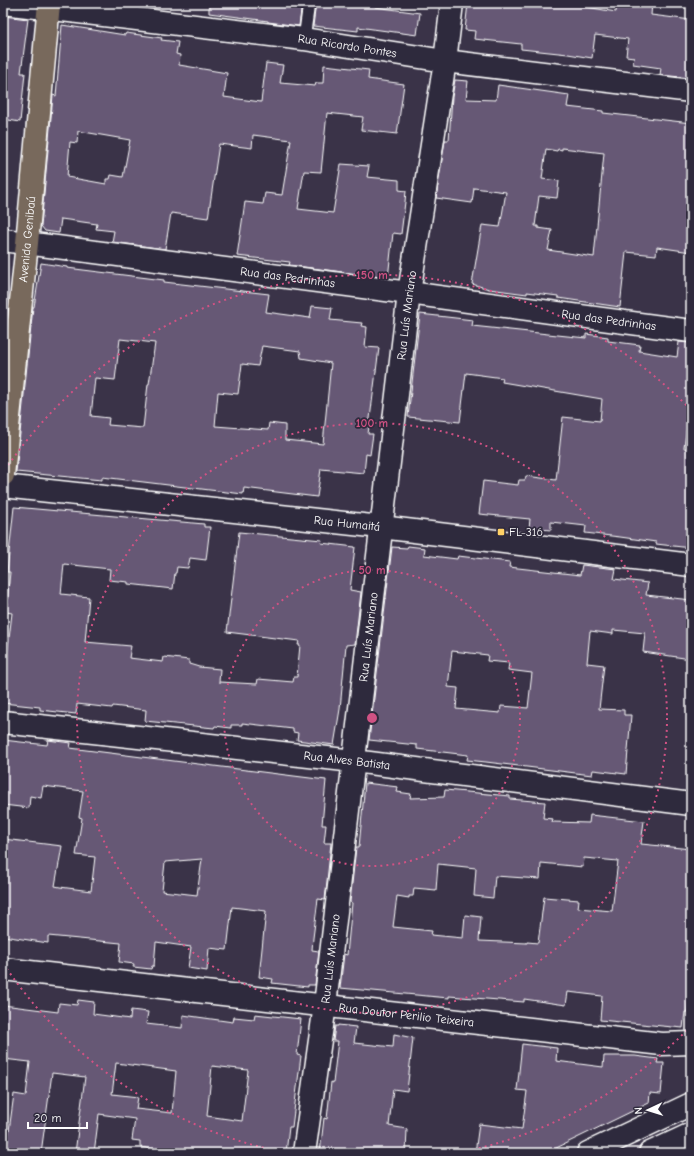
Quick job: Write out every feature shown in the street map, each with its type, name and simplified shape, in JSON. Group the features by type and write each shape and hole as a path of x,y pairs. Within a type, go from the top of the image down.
{"main road":[{"name":"Avenida Genibaú","path":"3,475 27,244 49,6"}],"street":[{"name":"Rua Ricardo Pontes","path":"3,3 49,6 304,39 445,61 691,91"},
{"name":"Rua Luís Mariano","path":"304,1153 325,1005 409,293 445,61 452,3"},
{"name":"Rua das Pedrinhas","path":"3,240 409,293 691,332"},
{"name":"Rua Humaitá","path":"3,486 381,527 691,566"},
{"name":"Rua Alves Batista","path":"3,722 354,761 691,804"},
{"name":"Rua Doutor Perilio Teixeira","path":"3,970 662,1044 691,1043"},
{"path":"588,1153 691,1104"},
{"path":"650,1153 691,1134"}],"lane":[{"path":"304,39 309,3"}],"building":[{"path":"209,3 302,3 299,26 209,13"},
{"path":"316,3 375,3 375,7 420,13 417,35 358,27 358,31 313,26"},
{"path":"468,3 581,3 580,6 616,12 617,3 652,3 651,15 691,20 691,78 660,75 661,68 633,64 634,57 626,56 628,39 595,35 592,58 521,49 521,44 474,39 475,31 465,30"},
{"path":"3,16 28,19 21,73 25,73 20,122 3,119"},
{"path":"62,25 125,35 126,33 162,38 161,40 178,42 176,54 180,55 179,65 227,73 224,97 261,102 266,63 283,65 280,83 315,86 316,83 323,83 324,65 369,70 368,79 404,84 397,134 361,130 363,117 327,113 321,172 304,171 298,209 333,213 341,164 369,166 367,177 399,180 399,190 406,191 405,202 401,234 393,233 388,278 289,265 290,262 237,256 245,202 263,204 265,193 282,195 291,140 253,135 252,148 219,144 208,218 171,213 165,249 112,242 114,231 96,229 97,224 61,219 59,233 45,231 41,226 53,95 56,96","holes":["78,131 130,140 123,177 111,175 110,179 106,179 106,184 67,177 70,142 77,143"]},
{"path":"455,80 468,81 466,99 496,100 498,85 569,95 567,107 603,111 603,113 691,123 691,252 657,247 656,255 626,252 620,307 558,298 558,296 489,289 472,284 482,225 500,227 506,192 474,188 472,203 436,198 445,140 449,140 452,97","holes":["562,148 604,153 594,257 548,250 552,230 538,228 538,226 535,226 539,196 557,198 559,181 542,179 546,149 557,151 558,149 562,150"]},
{"path":"41,263 67,268 164,280 164,282 269,294 266,312 310,318 312,306 332,308 330,320 362,323 361,326 367,327 365,347 379,348 368,434 373,434 370,455 366,454 364,473 321,469 317,497 244,488 243,494 102,477 102,480 16,472 34,307","holes":["120,339 155,343 143,428 108,425 109,418 91,416 95,378 115,380","262,346 300,351 301,358 331,363 323,444 285,440 285,425 269,423 268,430 215,426 218,392 238,394 242,364 258,366"]},
{"path":"420,314 473,320 472,326 586,338 586,334 608,337 608,341 640,345 639,351 677,357 679,342 691,343 691,411 689,410 684,448 691,449 691,548 585,533 586,526 551,522 551,530 529,528 530,519 479,514 483,481 518,485 519,480 525,480 526,476 556,480 563,417 600,421 602,399 502,382 503,378 466,373 460,422 408,417"},
{"path":"14,507 204,524 204,527 210,527 206,560 190,558 188,568 177,567 173,589 128,584 128,582 109,580 110,569 64,564 61,594 89,597 85,642 131,646 129,658 163,662 164,657 189,660 189,664 199,667 220,669 219,682 257,684 258,679 293,682 294,677 297,677 300,645 298,645 299,641 227,632 239,532 322,540 321,543 355,547 350,590 361,592 355,644 346,645 340,709 334,745 297,740 298,733 293,732 293,729 242,723 242,725 231,725 231,728 215,726 214,728 145,721 146,710 77,704 76,714 40,710 40,707 3,703 3,673 5,673 12,613 6,612 10,572 7,572"},
{"path":"408,546 425,548 424,555 457,559 458,556 510,562 509,567 580,575 582,565 616,569 614,579 648,583 646,595 691,600 691,659 643,652 645,633 613,630 613,634 590,631 587,663 604,665 599,709 624,710 624,715 631,715 626,774 593,770 592,775 467,760 468,755 417,749 417,745 369,740 392,547 407,548","holes":["452,651 488,655 487,661 509,663 508,670 532,673 528,708 501,706 500,713 456,709 458,688 448,687"]},
{"path":"3,740 47,745 48,740 71,743 70,748 326,780 322,825 326,825 324,843 331,843 325,900 318,899 313,938 312,950 319,951 315,985 308,985 308,987 272,983 273,979 259,977 266,911 232,907 227,950 209,948 207,971 188,968 191,947 156,942 154,966 152,966 151,969 133,967 134,964 119,962 121,943 48,936 48,943 3,936 3,839 62,846 55,886 60,887 91,891 95,857 76,855 82,818 79,817 83,791 43,786 41,798 30,796 29,808 3,805","holes":["202,859 197,895 162,891 165,862"]},
{"path":"365,783 398,787 397,792 411,794 410,798 444,797 445,790 510,796 510,799 545,802 543,818 553,819 552,822 589,823 590,815 644,821 641,844 691,849 691,983 683,1028 600,1020 602,996 568,992 566,1005 524,999 524,1002 449,996 449,998 340,988 344,954 347,955 352,903 350,902 356,847 359,847","holes":["584,858 618,861 612,911 578,908 579,900 544,897 538,943 479,941 481,917 465,915 463,938 431,935 432,931 393,927 397,896 409,898 409,896 413,896 414,888 436,890 438,864 476,868 474,896 493,898 495,876 540,879 541,863 583,867"]},
{"path":"78,1000 94,1002 93,1014 130,1019 131,1010 148,1012 146,1024 182,1028 183,1015 233,1022 234,1017 254,1019 255,1014 301,1019 297,1055 301,1056 292,1127 289,1127 286,1153 167,1153 167,1151 140,1147 140,1141 132,1140 135,1119 99,1114 94,1153 75,1153 85,1077 52,1073 41,1153 6,1153 14,1094 26,1096 30,1062 3,1059 3,1005 58,1012 59,1003 77,1005","holes":["116,1063 176,1071 172,1113 136,1109 138,1097 112,1094","212,1066 248,1070 242,1121 207,1116"]},
{"path":"335,1026 356,1027 354,1043 393,1047 394,1034 413,1038 407,1091 393,1089 389,1126 407,1129 406,1153 320,1153 324,1118 327,1119 331,1082 333,1083 338,1041 333,1041"},
{"path":"522,1044 557,1048 556,1061 603,1067 604,1056 635,1056 658,1059 657,1063 664,1063 661,1094 650,1093 649,1103 546,1153 475,1153 479,1124 522,1129 527,1091 517,1090"}],"place":[{"name":"FL-316","path":"501,532"}]}
